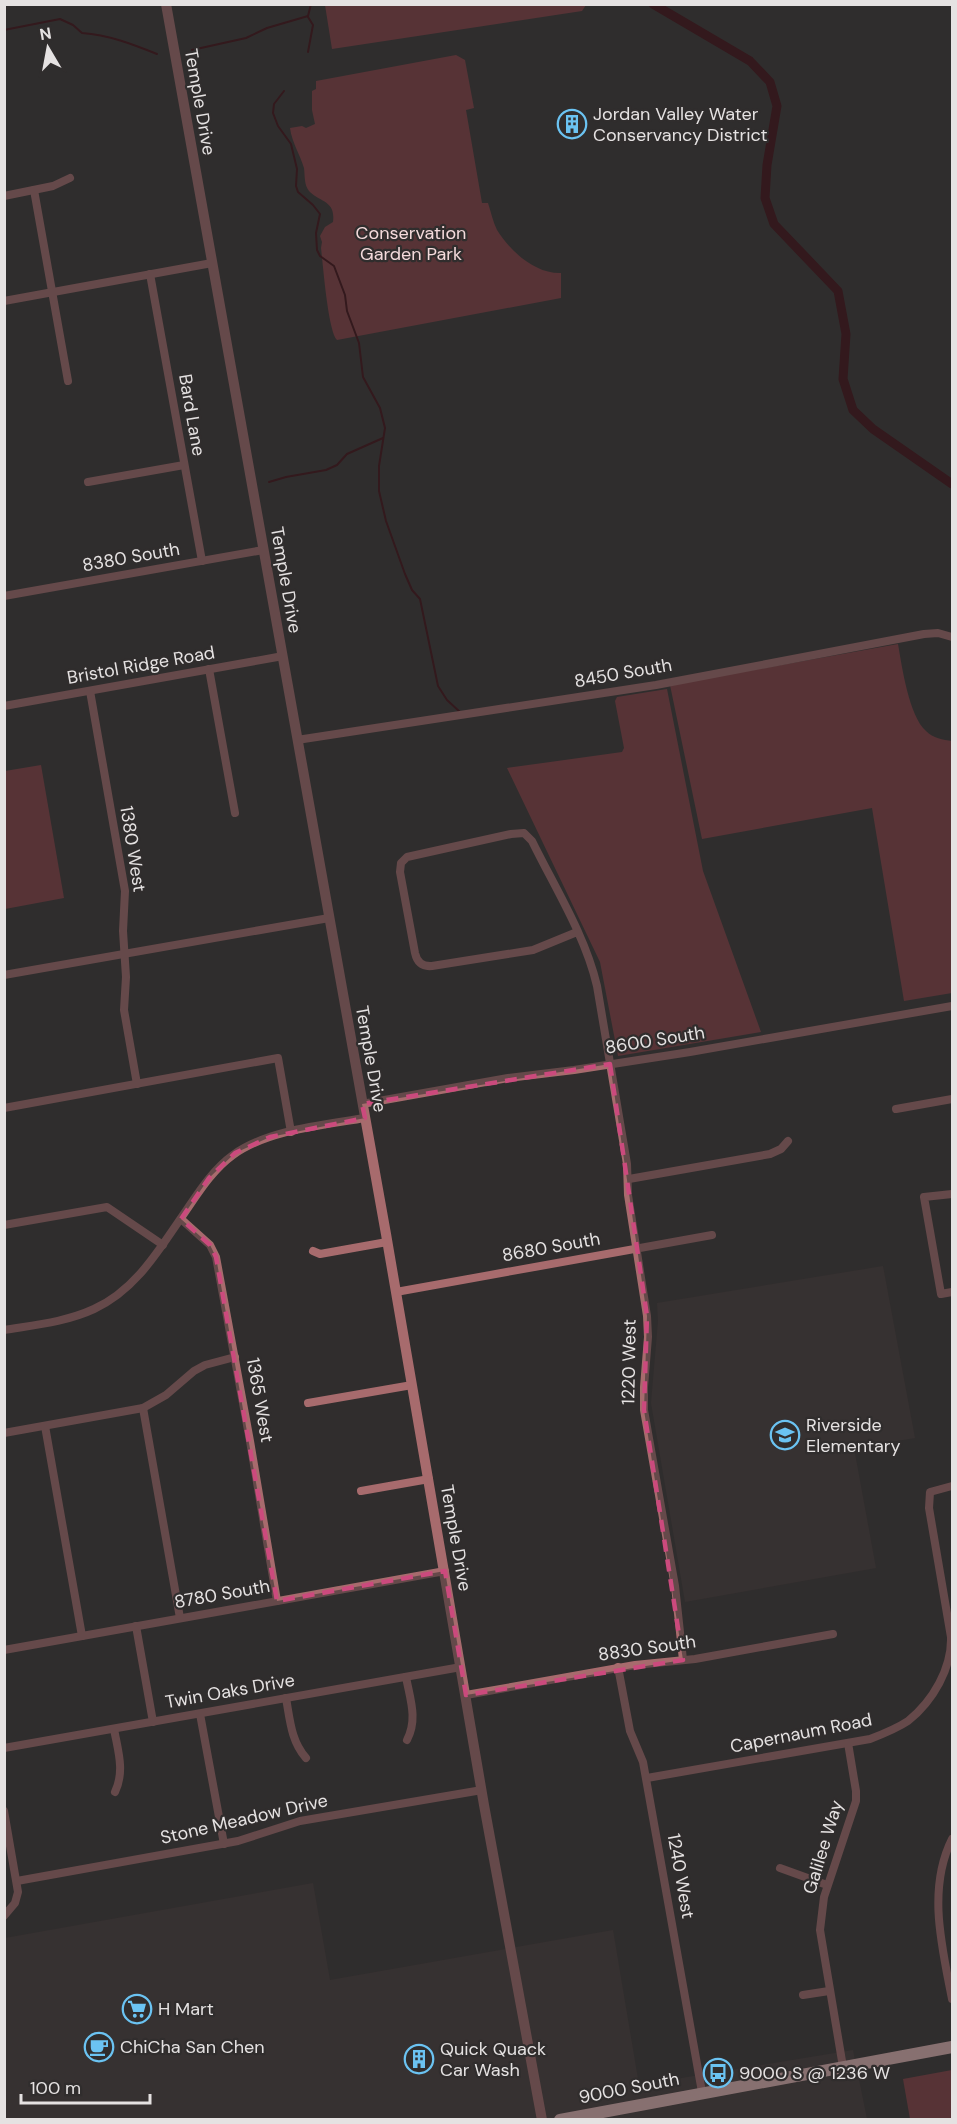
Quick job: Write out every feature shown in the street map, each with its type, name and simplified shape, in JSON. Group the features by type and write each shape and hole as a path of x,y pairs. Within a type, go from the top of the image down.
{"main road":[{"name":"9000 South","path":"560,2120 952,2047"}],"street":[{"name":"Temple Drive","path":"166,4 542,2120"},
{"path":"4,196 54,186 70,178"},
{"path":"34,190 68,381"},
{"path":"4,301 212,263"},
{"name":"Bard Lane","path":"150,274 202,561"},
{"path":"88,482 184,465"},
{"name":"8380 South","path":"4,596 263,549"},
{"name":"8450 South","path":"297,740 656,685 924,634 938,633 952,637"},
{"name":"Bristol Ridge Road","path":"4,706 282,656"},
{"path":"209,669 235,813"},
{"name":"1380 West","path":"90,691 125,891 124,1010 137,1084"},
{"name":"1220 West","path":"577,932 533,950 425,966 419,963 415,953 400,863 410,856 524,833 532,841 577,932 595,975 629,1179 628,1195 647,1316 644,1410 675,1586 683,1660"},
{"path":"4,975 329,918"},
{"name":"8600 South","path":"362,1104 952,1006"},
{"path":"4,1108 278,1058 291,1132"},
{"path":"896,1109 952,1099"},
{"path":"4,1330 60,1320 94,1309 120,1294 163,1245 209,1178 235,1153 270,1137 365,1118"},
{"path":"629,1179 770,1154 781,1149 788,1141"},
{"path":"952,1194 924,1197 941,1294 952,1292"},
{"path":"4,1225 107,1207 163,1245"},
{"name":"1365 West","path":"181,1219 210,1245 216,1257 277,1601"},
{"name":"8680 South","path":"396,1292 712,1235"},
{"path":"313,1251 320,1254 387,1242"},
{"path":"4,1433 142,1408 166,1395 194,1371 205,1365 235,1358"},
{"path":"308,1403 412,1384"},
{"path":"142,1408 180,1618"},
{"path":"45,1426 82,1636"},
{"path":"361,1491 429,1479"},
{"name":"Capernaum Road","path":"646,1778 870,1739 891,1731 909,1720 934,1691 945,1674 952,1651 928,1508 930,1492 952,1486"},
{"name":"8780 South","path":"4,1650 445,1571"},
{"path":"136,1626 153,1722"},
{"name":"8830 South","path":"466,1695 649,1662 683,1660 833,1634"},
{"name":"Twin Oaks Drive","path":"4,1748 461,1667"},
{"name":"1240 West","path":"618,1668 630,1731 642,1757 702,2092"},
{"path":"406,1677 414,1717 413,1729 407,1740"},
{"path":"286,1698 293,1737 298,1749 306,1758"},
{"path":"200,1714 224,1844"},
{"path":"114,1729 121,1770 120,1781 115,1792"},
{"name":"Galilee Way","path":"843,2067 820,1930 824,1897 856,1801 848,1743"},
{"name":"Stone Meadow Drive","path":"17,1881 253,1838 300,1821 482,1790"},
{"path":"4,1811 18,1892 15,1902 4,1916"},
{"path":"952,1839 941,1870 938,1893 938,1913 950,1968 952,1999"},
{"path":"780,1868 828,1885"},
{"path":"803,1995 829,1991"}],"highlighted area":[{"path":"610,1064 647,1316 644,1410 683,1660 466,1695 445,1571 277,1601 216,1257 210,1245 181,1219 209,1178 235,1153 270,1137 365,1118 362,1104"}],"shaded area":[{"name":"Riverside Elementary","path":"883,1266 915,1438 854,1448 876,1568 685,1602 651,1403 658,1321 657,1303"},
{"path":"313,1883 330,1980 613,1930 639,2085 853,2050 867,2119 5,2120 5,1938"}],"green space":[{"path":"325,4 586,5 582,11 332,49"},
{"name":"Conservation Garden Park","path":"456,55 465,60 474,108 466,110 482,203 488,203 497,230 516,253 542,270 561,273 561,298 337,340 331,324 320,236 325,227 333,222 332,209 307,189 304,168 290,128 302,126 306,128 315,124 312,91 316,89 316,81"},
{"path":"898,644 907,690 920,724 932,735 952,741 952,993 904,1001 872,808 702,839 670,685"},
{"path":"667,689 703,871 761,1032 618,1056 600,962 507,768 622,752 624,748 615,701 617,697"},
{"path":"41,765 64,898 5,909 5,771"},
{"path":"952,2070 952,2119 910,2119 903,2079"}],"waterway":[{"path":"192,50 246,38 267,28 308,16 311,4"},
{"path":"653,4 750,61 770,82 777,106 767,165 765,198 774,224 838,291 846,334 843,379 853,410 873,429 952,484"},
{"path":"308,17 313,25 308,52"},
{"path":"4,30 60,19 73,25 82,33 129,43 157,54"},
{"path":"284,91 274,104 273,113 278,126 291,144 297,169 298,192 320,214 316,233 317,250 320,256 334,266 359,343 363,377 380,408 385,428 379,466 379,491 386,521 405,574 412,590 420,599 438,686 447,700 460,712"},
{"path":"269,482 326,470 337,465 347,454 383,438"}],"place":[{"name":"Jordan Valley Water Conservancy District","path":"572,124"},
{"name":"Riverside Elementary","path":"785,1435"},
{"name":"H Mart","path":"137,2009"},
{"name":"ChiCha San Chen","path":"99,2047"},
{"name":"Quick Quack Car Wash","path":"419,2059"},
{"name":"9000 S @ 1236 W","path":"718,2073"}]}
